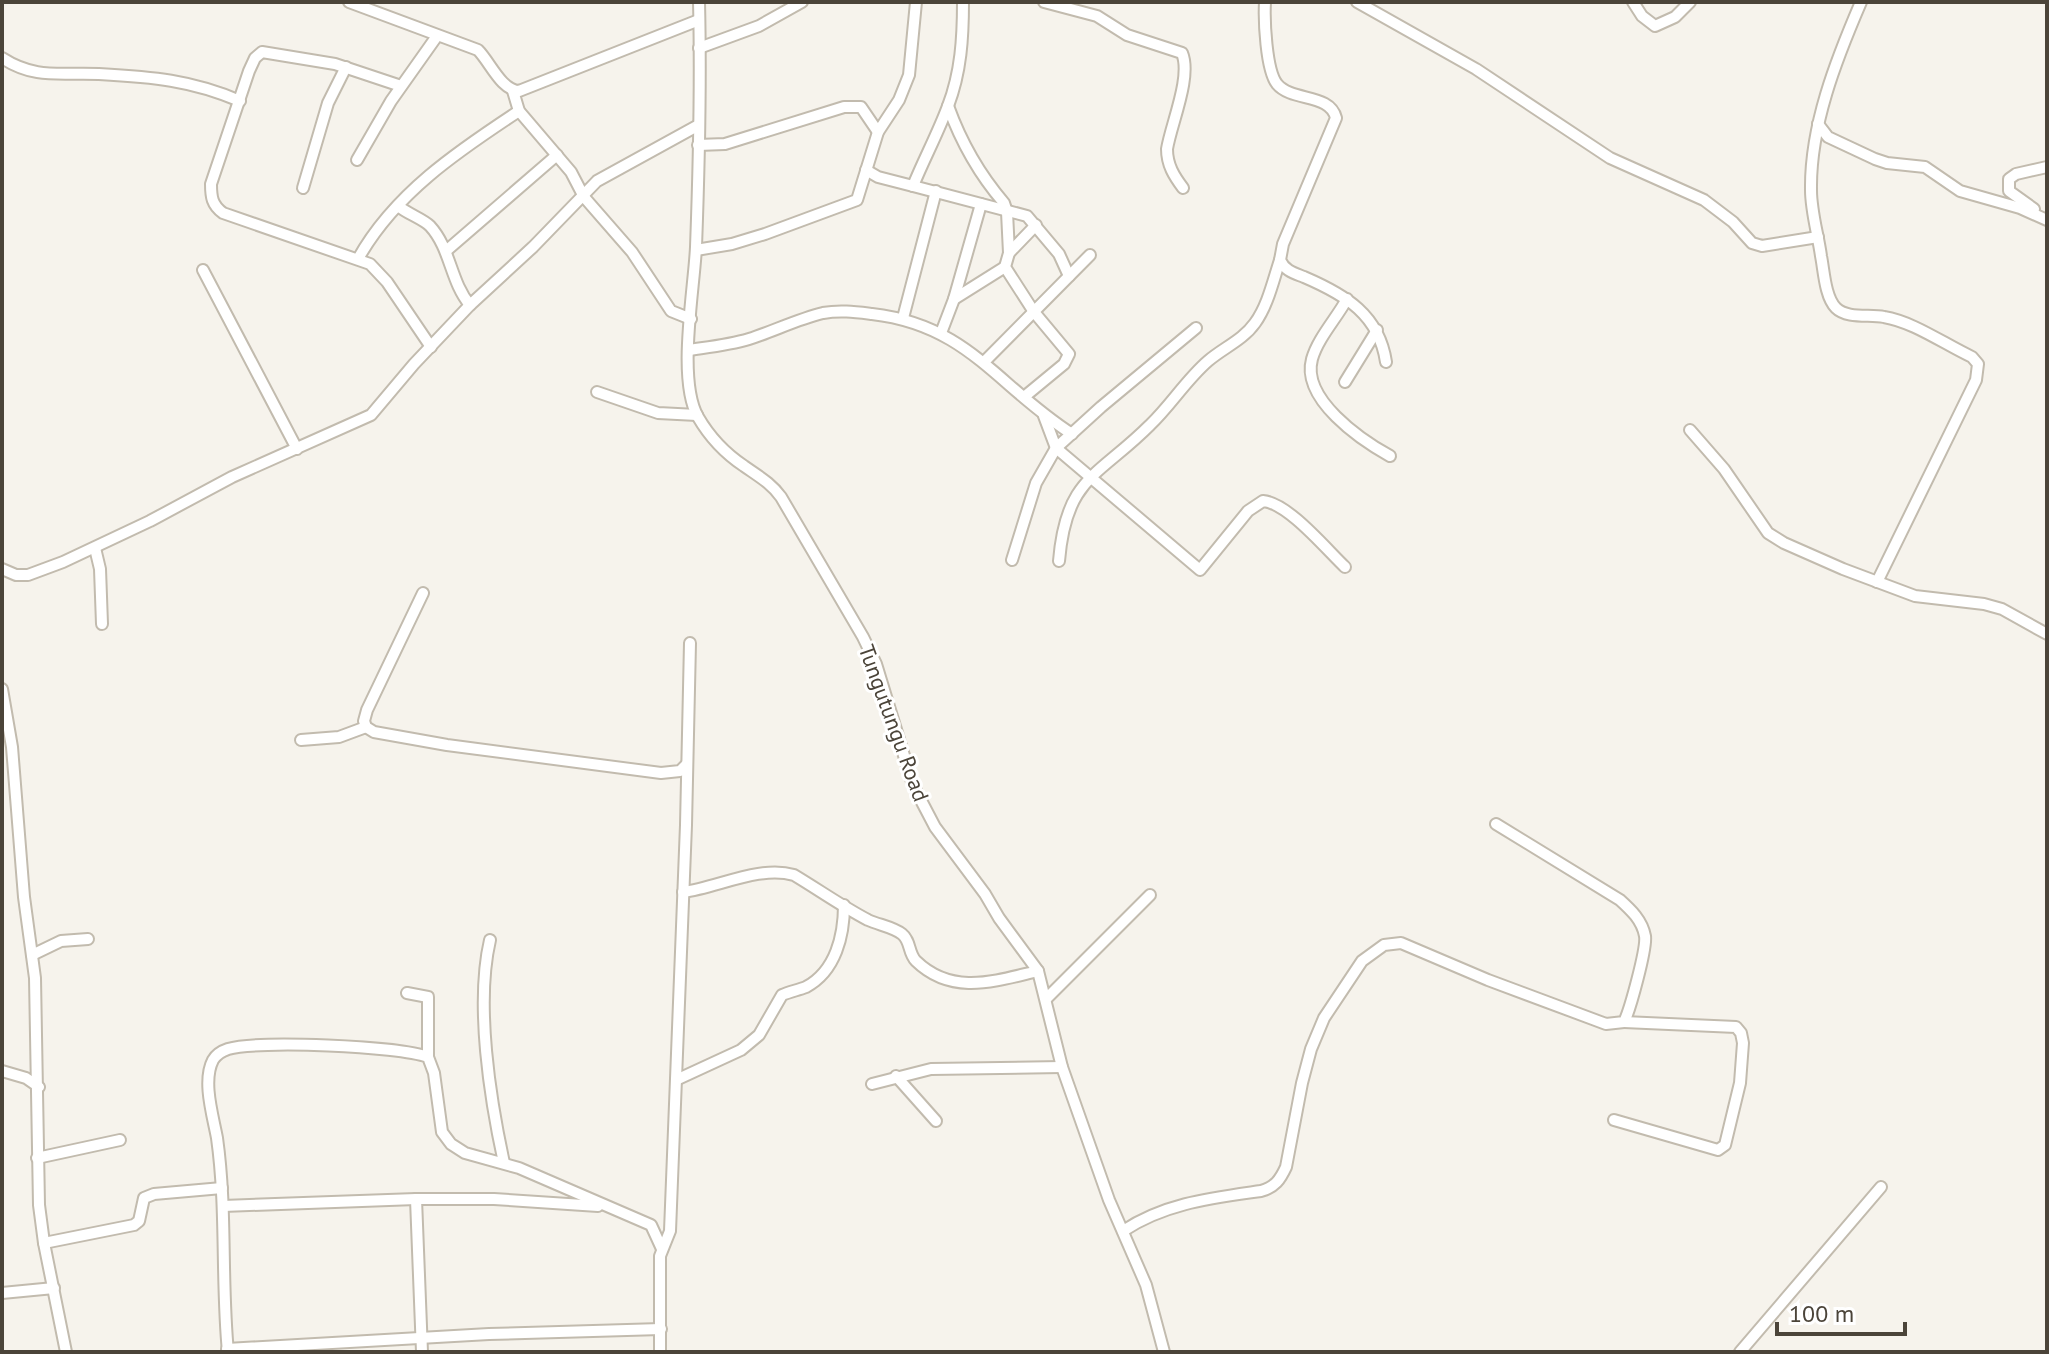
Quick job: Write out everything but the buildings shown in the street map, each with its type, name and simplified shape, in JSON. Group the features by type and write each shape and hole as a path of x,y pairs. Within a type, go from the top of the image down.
{"street":[{"path":"349,2 478,50 507,88 513,91 699,20"},
{"name":"Tungutungu Road","path":"699,2 696,250 689,350 689,380 697,415 731,457 766,481 781,497 876,664 913,785 935,827 1038,971 1062,1067 1150,1296 1164,1352"},
{"path":"699,48 759,26 790,4 802,2"},
{"path":"696,250 732,244 851,204 860,193 878,132 899,100 909,75 916,2"},
{"path":"913,186 948,106 956,78 963,39 963,2"},
{"path":"1044,2 1097,16 1127,35 1182,53 1184,74 1167,160 1183,188"},
{"path":"1059,561 1061,533 1073,499 1090,476 1147,428 1204,364 1255,324 1263,309 1288,232 1336,118 1334,110 1327,104 1295,94 1277,84 1271,73 1265,2"},
{"path":"1357,2 1476,69 1610,158 1704,200 1726,216 1752,243 1762,246 1818,237"},
{"path":"1633,2 1642,16 1655,26 1675,17 1690,2"},
{"path":"1861,2 1843,43 1818,124 1811,190 1827,284 1836,308 1847,314 1885,317 1900,322 1972,357 1978,364 1976,380 1877,582"},
{"path":"357,160 401,86 437,36"},
{"path":"401,86 346,67 262,52 249,71 211,184 215,207 223,213 358,259 378,270 431,347"},
{"path":"2,58 19,69 41,74 88,73 188,82 240,101"},
{"path":"303,188 328,103 346,67"},
{"path":"513,91 519,111 571,172 584,197 632,252 671,311 691,319"},
{"path":"948,106 969,155 1004,203 1009,253 1005,267 954,299"},
{"path":"698,145 725,144 844,107 861,107 878,132"},
{"path":"358,259 371,236 417,185 519,111"},
{"path":"1818,124 1828,137 1875,159 1925,167 1960,191 2044,218"},
{"path":"4,571 28,575 95,548 232,477 371,415 470,305 597,181 697,126"},
{"path":"446,251 557,155"},
{"path":"2044,218 2009,191 2008,184 2016,174 2047,167"},
{"path":"866,170 878,177 1027,216 1059,254 1069,276"},
{"path":"903,318 936,191"},
{"path":"941,333 981,204"},
{"path":"398,206 410,216 428,224 446,251 457,285 470,305"},
{"path":"1009,253 1036,225"},
{"path":"984,362 1090,255"},
{"path":"1280,260 1288,271 1347,299 1365,315 1377,330 1386,362"},
{"path":"1005,267 1034,312 1069,354 1064,364 1024,397"},
{"path":"203,270 297,449"},
{"path":"1347,299 1312,358 1313,380 1333,414 1358,437 1390,456"},
{"path":"689,350 745,340 826,313 844,311 903,318 941,333 984,362 1044,416 1072,434"},
{"path":"1012,560 1036,483 1056,448 1196,328"},
{"path":"1345,382 1377,330"},
{"path":"597,392 658,413 697,415"},
{"path":"1044,416 1056,448 1200,570 1248,511 1263,501 1274,504 1296,521 1345,567"},
{"path":"1690,430 1724,469 1768,533 1784,543 1915,596 2002,609 2047,634"},
{"path":"95,548 100,569 102,624"},
{"path":"423,593 367,710 366,727 374,732 447,745 661,773 680,771 687,764"},
{"path":"660,1352 662,1249 670,1231 690,643"},
{"path":"2,689 18,802 24,897 32,955 39,1087 37,1158 44,1243 66,1352"},
{"path":"301,740 339,737 366,727"},
{"path":"1496,824 1620,900 1642,925 1645,945 1631,1008 1624,1022"},
{"path":"683,892 715,883 782,872 794,875 868,920 900,932 906,937 916,961 951,982 980,984 1038,971"},
{"path":"1047,998 1150,895"},
{"path":"676,1080 741,1050 759,1035 782,995 817,978 832,960 841,939 844,905"},
{"path":"32,955 61,941 88,939"},
{"path":"490,940 484,974 488,1059 504,1163"},
{"path":"1123,1231 1144,1218 1174,1206 1261,1191 1273,1187 1281,1179 1311,1049 1324,1018 1362,961 1384,945 1401,943 1488,980 1606,1024 1624,1022 1736,1027 1741,1033 1742,1061 1725,1145 1718,1150 1614,1120"},
{"path":"407,993 428,997 428,1057 434,1073 442,1132 451,1144 465,1153 504,1163 651,1225 662,1249"},
{"path":"428,1057 322,1046 246,1046 225,1050 214,1057 210,1071 210,1098 222,1188 227,1351 318,1349 548,1331 661,1329"},
{"path":"872,1084 931,1069 1062,1067"},
{"path":"2,1071 26,1078 39,1087"},
{"path":"896,1076 936,1121"},
{"path":"37,1158 120,1140"},
{"path":"1740,1352 1881,1187"},
{"path":"44,1243 134,1225 139,1221 144,1198 154,1194 222,1188"},
{"path":"416,1199 422,1352"},
{"path":"223,1206 494,1199 604,1206"},
{"path":"2,1293 54,1288"}]}
